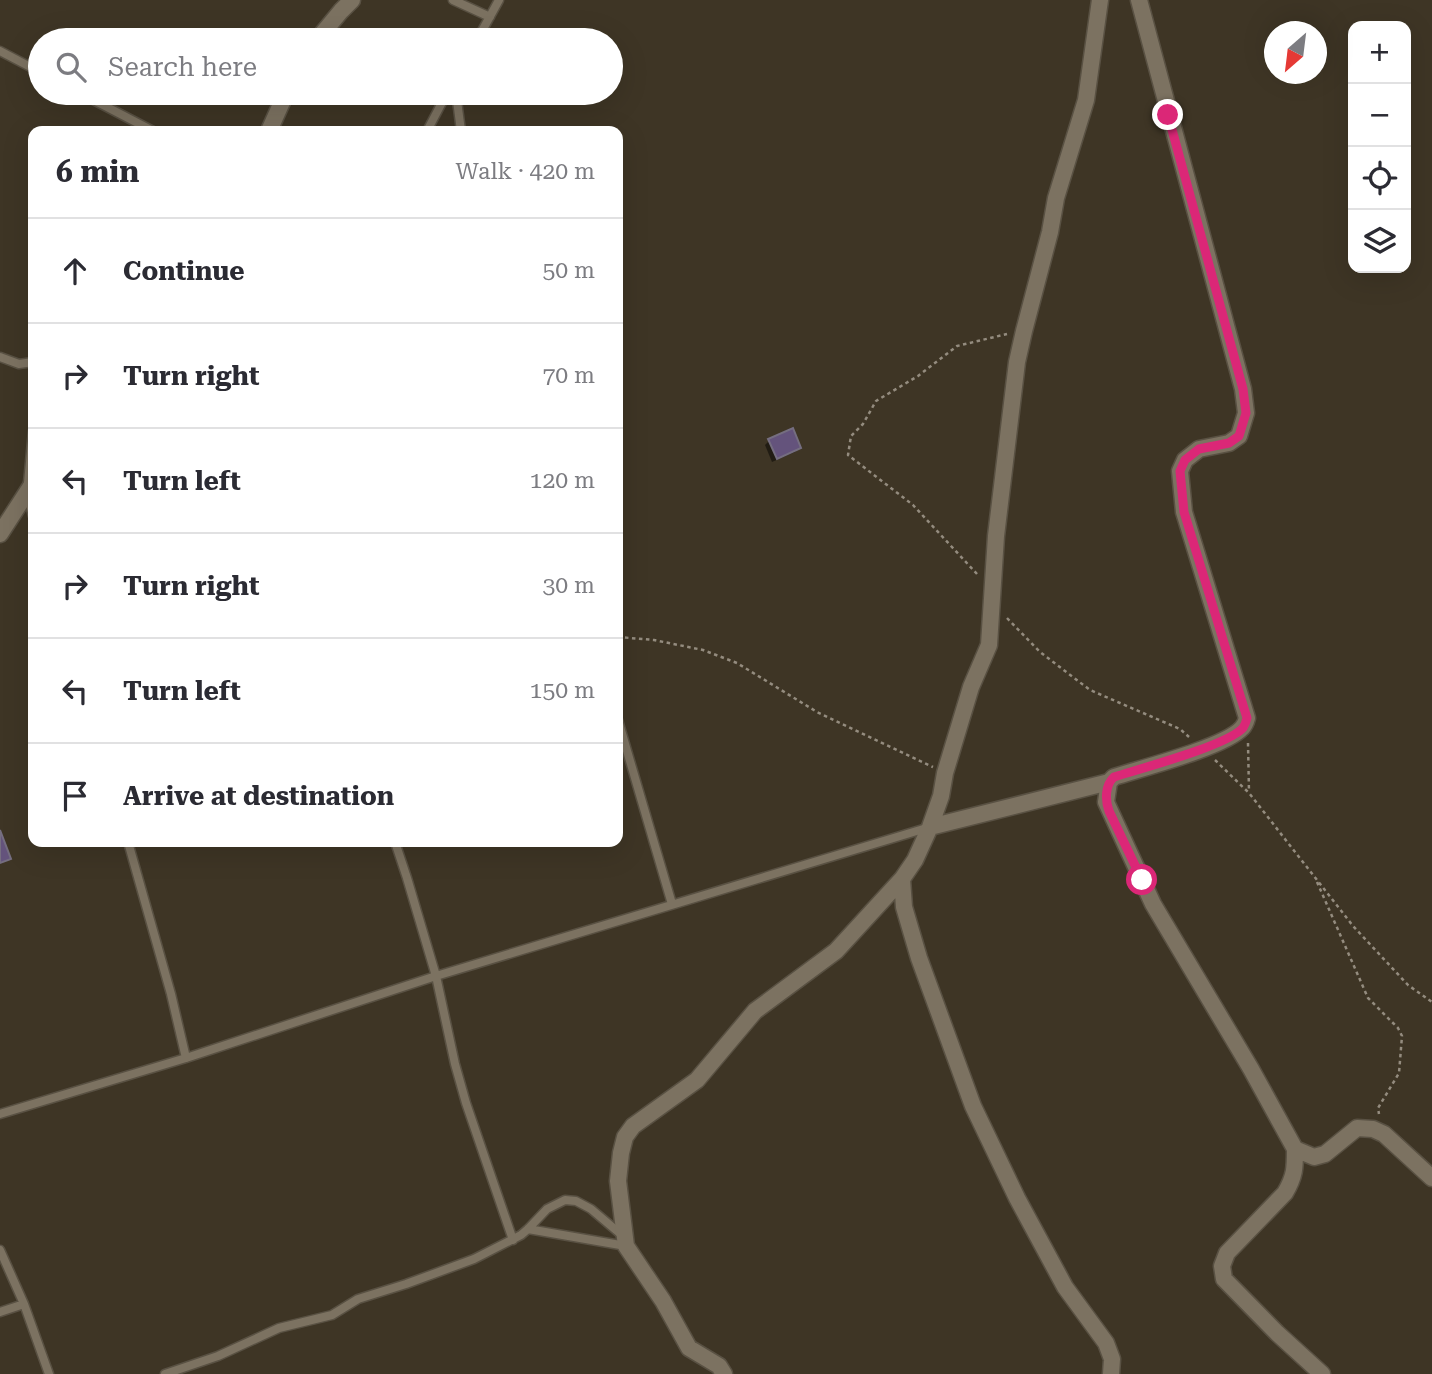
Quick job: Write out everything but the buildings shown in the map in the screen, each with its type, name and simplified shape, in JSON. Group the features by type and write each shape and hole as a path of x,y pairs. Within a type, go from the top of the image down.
{"street":[{"path":"327,28 352,0"},
{"path":"724,1374 719,1366 689,1348 625,1242 618,1181 625,1137 633,1126 697,1080 755,1011 836,951 902,879 915,860 930,827 971,687 989,645 999,509 1017,362 1051,232 1056,198 1086,100 1100,0"},
{"path":"930,827 1109,782 1114,777 1203,748 1232,735 1244,726 1247,718 1184,512 1180,471 1185,460 1199,449 1229,443 1239,436 1246,413 1243,389 1139,0"},
{"path":"271,126 281,105"},
{"path":"0,534 28,491"},
{"path":"1109,782 1106,802 1109,811 1153,904 1251,1069 1295,1150 1295,1173 1292,1182 1285,1193 1227,1253 1222,1266 1224,1279 1322,1374"},
{"path":"902,879 904,907 919,958 973,1106 1017,1198 1065,1287 1106,1343 1111,1359 1111,1374"},
{"path":"1295,1150 1314,1157 1325,1154 1357,1128 1373,1129 1384,1134 1432,1178"}],"lane":[{"path":"453,0 491,17"},
{"path":"484,28 499,0"},
{"path":"0,51 28,66"},
{"path":"103,105 143,126"},
{"path":"430,126 441,105"},
{"path":"458,105 460,126"},
{"path":"0,358 19,364 28,363"},
{"path":"623,737 672,904"},
{"path":"0,1114 186,1058 436,976 930,827"},
{"path":"129,847 172,994 186,1058"},
{"path":"397,847 436,976 466,1103 513,1240"},
{"path":"165,1374 218,1356 279,1328 332,1315 358,1299 452,1268 490,1252 513,1240 547,1209 565,1200 576,1201 591,1209 625,1242"},
{"path":"528,1229 625,1242"},
{"path":"0,1250 24,1304 49,1374"},
{"path":"0,1312 24,1304"}],"path":[{"path":"1024,331 957,346 918,376 876,401 863,424 851,436 848,455 913,505 993,593 1007,619 1040,652 1090,690 1180,729 1203,748 1249,793 1353,926 1408,985 1432,1002"},
{"path":"623,637 654,640 704,650 737,663 817,712 945,773"},
{"path":"1244,726 1248,737 1249,793"},
{"path":"1315,877 1367,998 1398,1028 1402,1036 1399,1073 1378,1108 1384,1134"}],"route":[{"path":"1142,880 1109,811 1106,802 1109,782 1114,777 1203,748 1232,735 1244,726 1247,718 1184,512 1180,471 1185,460 1199,449 1229,443 1239,436 1246,413 1243,389 1168,115"}]}
